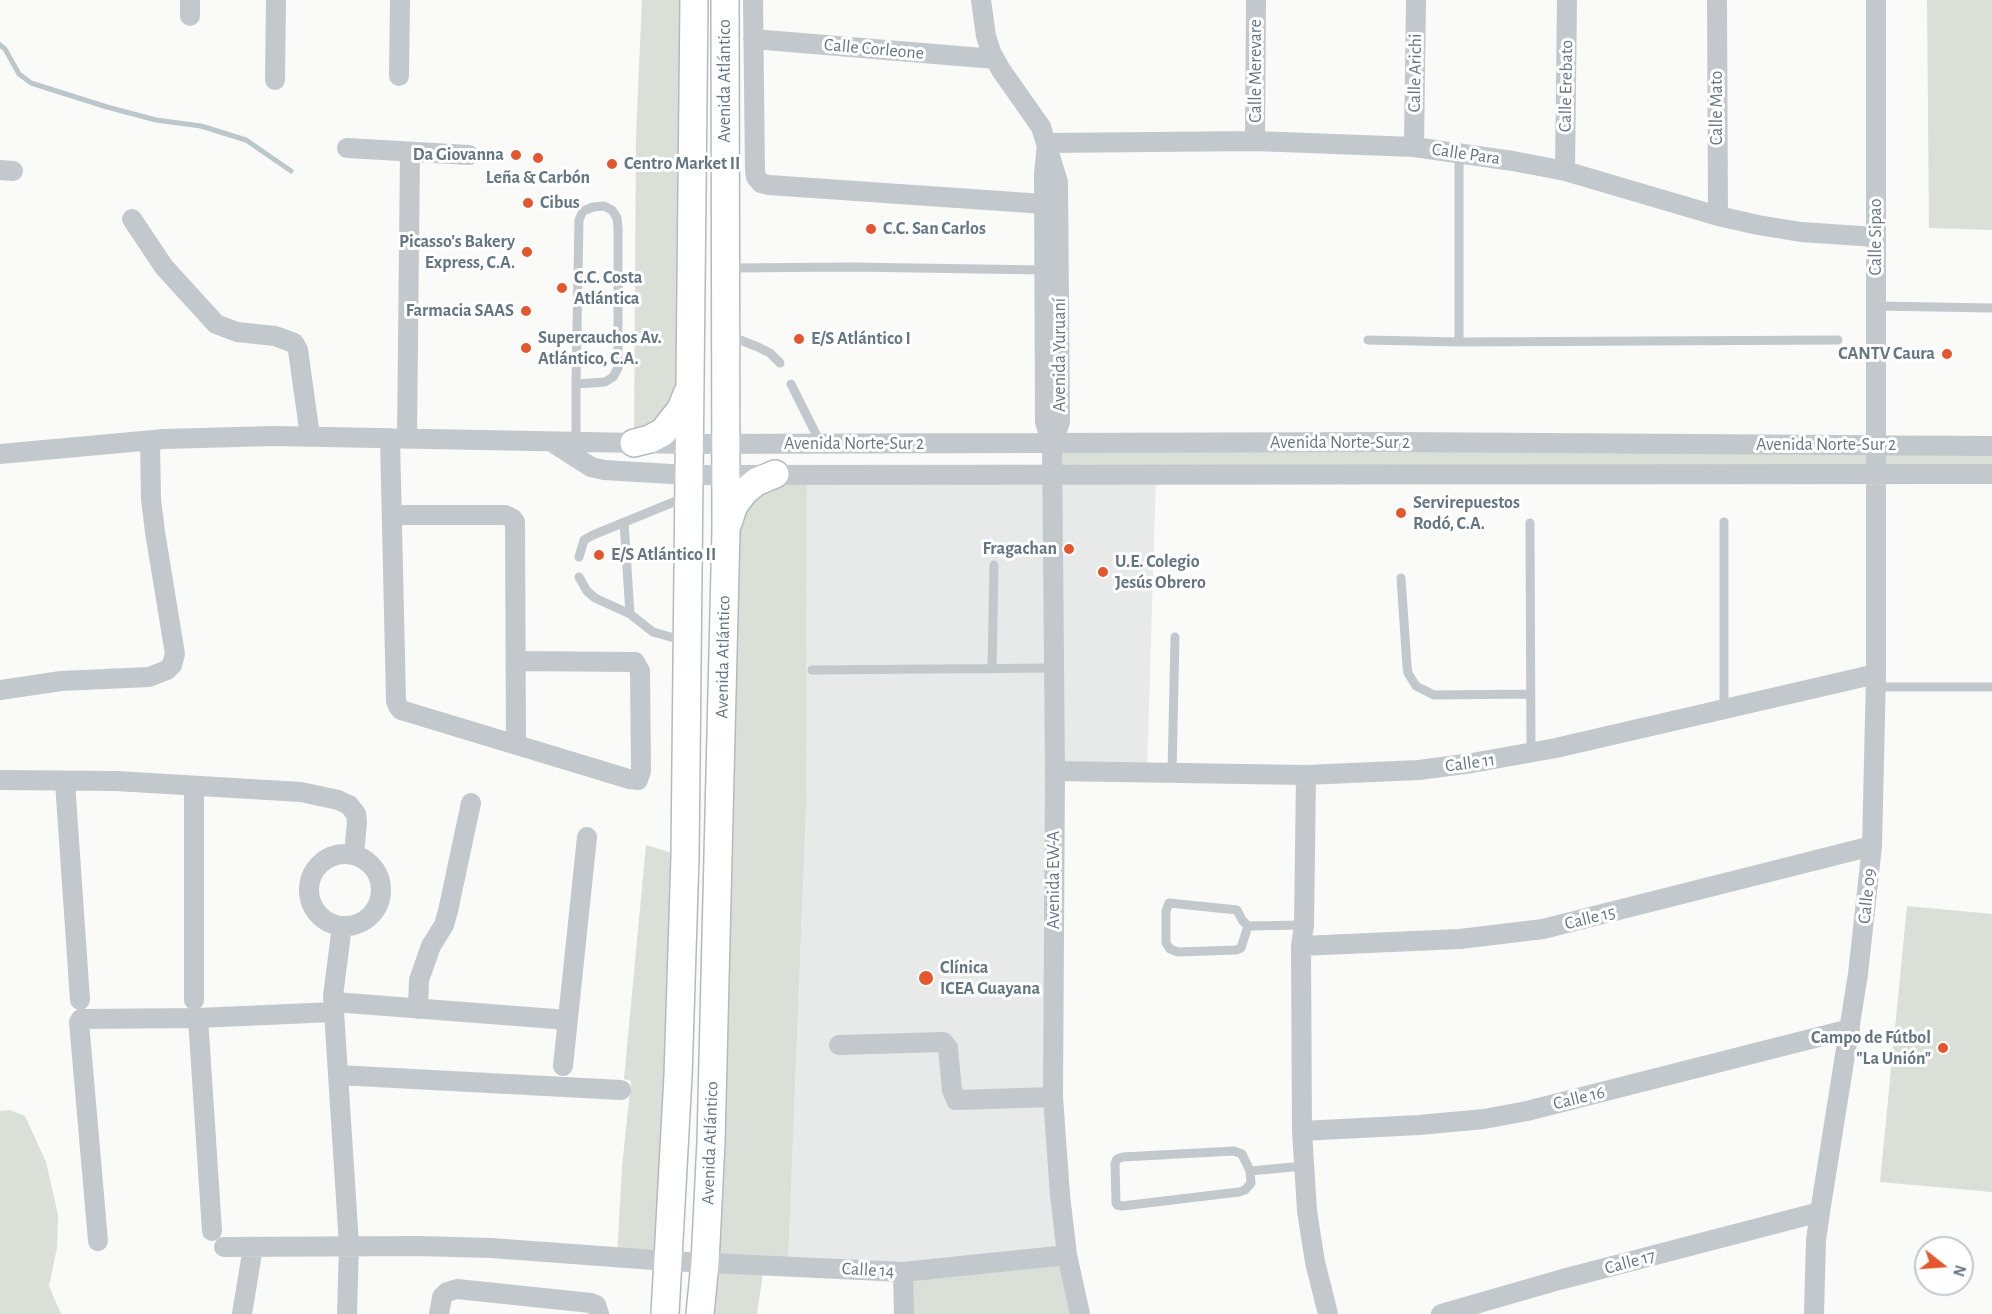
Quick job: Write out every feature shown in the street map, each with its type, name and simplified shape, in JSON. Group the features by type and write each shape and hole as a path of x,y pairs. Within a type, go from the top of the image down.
{"main road":[{"name":"Avenida Atlántico","path":"664,1314 678,1076 685,857 694,0"},
{"name":"Avenida Atlántico","path":"700,1314 711,1142 726,530 725,0"},
{"path":"634,443 650,439 663,432 681,409 689,390"},
{"path":"726,530 734,505 744,492 756,482 775,474"}],"street":[{"path":"275,80 276,0"},
{"path":"399,76 400,0"},
{"path":"753,0 755,170 756,177 761,183 1044,204"},
{"name":"Avenida Yuruaní","path":"981,0 986,36 995,59 1041,127 1058,182 1065,315 1060,422 1052,444"},
{"name":"Calle Merevare","path":"1256,0 1256,141"},
{"name":"Calle Arichi","path":"1414,147 1416,0"},
{"name":"Calle Erebato","path":"1565,171 1567,0"},
{"name":"Calle Mato","path":"1717,0 1718,216"},
{"name":"Calle Sipao","path":"1875,474 1876,0"},
{"name":"Calle Corleone","path":"753,39 995,59"},
{"name":"Calle Para","path":"1047,143 1256,141 1414,147 1565,171 1718,216 1801,232 1876,237"},
{"name":"Avenida Yuruaní","path":"1047,143 1044,175 1045,422 1052,444"},
{"path":"348,148 469,155"},
{"path":"410,152 398,438 392,515 396,701 401,710 635,781 640,777 640,671 635,662 516,661"},
{"path":"132,219 164,267 216,324 237,332 275,336 294,343 298,350 310,436"},
{"name":"Avenida Norte-Sur 2","path":"2,450 244,436 688,444 1393,442 1992,446"},
{"path":"0,690 61,681 149,677 159,674 171,665 175,654 152,510 150,441"},
{"name":"Avenida Norte-Sur 2","path":"552,442 597,468 688,485 726,474 1992,474"},
{"name":"Avenida EW-A","path":"1052,444 1055,771 1053,1097 1067,1256 1080,1314"},
{"name":"Calle 09","path":"1814,1314 1816,1240 1850,1029 1866,916 1872,846 1876,681 1875,474"},
{"path":"392,515 505,515 513,519 516,527 516,745"},
{"name":"Calle 11","path":"1055,771 1306,774 1419,770 1472,764 1531,753 1724,708 1876,681"},
{"path":"1306,774 1304,925 1301,946 1302,1131 1307,1211 1315,1262 1328,1314"},
{"path":"0,780 116,781 301,792 338,800 349,805 356,814 357,822 354,854"},
{"path":"65,782 80,1000"},
{"path":"194,786 196,1009 212,1231"},
{"path":"418,1009 419,980 431,946 444,925 471,803"},
{"path":"563,1066 587,837"},
{"name":"Calle 15","path":"1301,946 1460,939 1543,929 1872,846"},
{"path":"354,854 365,859 374,867 380,878 381,891 379,902 365,920 354,925 342,926 331,924 313,908 309,897 309,886 312,874 319,864 335,855 354,854"},
{"path":"342,926 334,1007 349,1245 347,1314"},
{"path":"98,1241 79,1022 81,1019 196,1009 334,1007 418,1009 568,1020"},
{"name":"Calle 16","path":"1302,1131 1419,1125 1495,1117 1527,1111 1850,1029"},
{"path":"839,1045 943,1042 948,1048 952,1090 956,1100 1053,1097"},
{"path":"338,1075 621,1090"},
{"name":"Calle 17","path":"1441,1314 1559,1280 1820,1212"},
{"name":"Calle 14","path":"224,1247 349,1245 491,1248 668,1261 903,1272 1067,1256"},
{"path":"242,1314 253,1247"},
{"path":"903,1272 904,1314"},
{"path":"439,1314 442,1297 453,1289 591,1303 596,1305 599,1314"}],"lane":[{"path":"1459,153 1459,342"},
{"path":"576,384 605,382 613,377 618,368 618,228 617,218 612,210 604,206 592,207 583,211 579,220 576,384 576,442"},
{"path":"726,268 1044,270"},
{"path":"1876,306 1992,308"},
{"path":"726,335 758,346 780,363"},
{"path":"1368,340 1459,342 1838,340"},
{"path":"791,384 821,444"},
{"path":"579,557 584,540 624,522 688,485"},
{"path":"624,522 630,614"},
{"path":"1530,522 1531,753"},
{"path":"1724,522 1724,708"},
{"path":"992,669 994,565"},
{"path":"579,577 587,591 595,598 630,614 653,632 687,641"},
{"path":"1401,578 1407,666 1408,673 1416,686 1434,694 1530,694"},
{"path":"1172,773 1175,637"},
{"path":"812,670 1054,668"},
{"path":"1876,681 1992,687"},
{"path":"1248,926 1241,948 1236,950 1178,952 1170,949 1166,943 1166,911 1169,903 1237,910 1248,926 1304,925"},
{"path":"1234,1150 1242,1154 1250,1171 1251,1183 1245,1190 1239,1192 1122,1206 1117,1206 1116,1203 1115,1164 1117,1159 1123,1157 1234,1150"},
{"path":"1250,1171 1304,1166"}],"shaded area":[{"path":"642,0 694,0 689,390 634,443 636,136"},
{"path":"1927,0 1992,0 1992,230 1929,228"},
{"path":"1052,444 1992,446 1992,474 1052,475"},
{"path":"807,474 1156,475 1147,773 1055,771 1052,1050 1067,1255 903,1272 788,1266 806,809"},
{"path":"807,474 806,809 788,1266 764,1266 757,1314 700,1314 734,505"},
{"path":"646,845 685,857 668,1261 617,1257 622,1167 631,1081 624,1079"},
{"name":"Campo de Fútbol \"La Unión\"","path":"1907,906 1992,914 1992,1192 1880,1182"},
{"path":"10,1110 25,1116 46,1162 58,1215 57,1248 49,1286 61,1314 0,1314 0,1111"},
{"path":"1067,1255 1080,1314 904,1314 903,1272"}],"waterway":[{"path":"0,45 5,49 19,74 31,83 156,120 201,126 246,140 291,171"}],"place":[{"name":"Da Giovanna","path":"516,155"},
{"name":"Leña & Carbón","path":"538,158"},
{"name":"Centro Market II","path":"612,164"},
{"name":"Cibus","path":"528,203"},
{"name":"C.C. San Carlos","path":"871,229"},
{"name":"Picasso's Bakery Express, C.A.","path":"527,252"},
{"name":"C.C. Costa Atlántica","path":"562,288"},
{"name":"Farmacia SAAS","path":"526,311"},
{"name":"E/S Atlántico I","path":"799,339"},
{"name":"Supercauchos Av. Atlántico, C.A.","path":"526,348"},
{"name":"CANTV Caura","path":"1947,354"},
{"name":"Servirepuestos Rodó, C.A.","path":"1401,513"},
{"name":"Fragachan","path":"1069,549"},
{"name":"E/S Atlántico II","path":"599,555"},
{"name":"U.E. Colegio Jesús Obrero","path":"1103,572"},
{"name":"Clínica ICEA Guayana","path":"926,978"},
{"name":"Campo de Fútbol \"La Unión\"","path":"1943,1048"}]}
